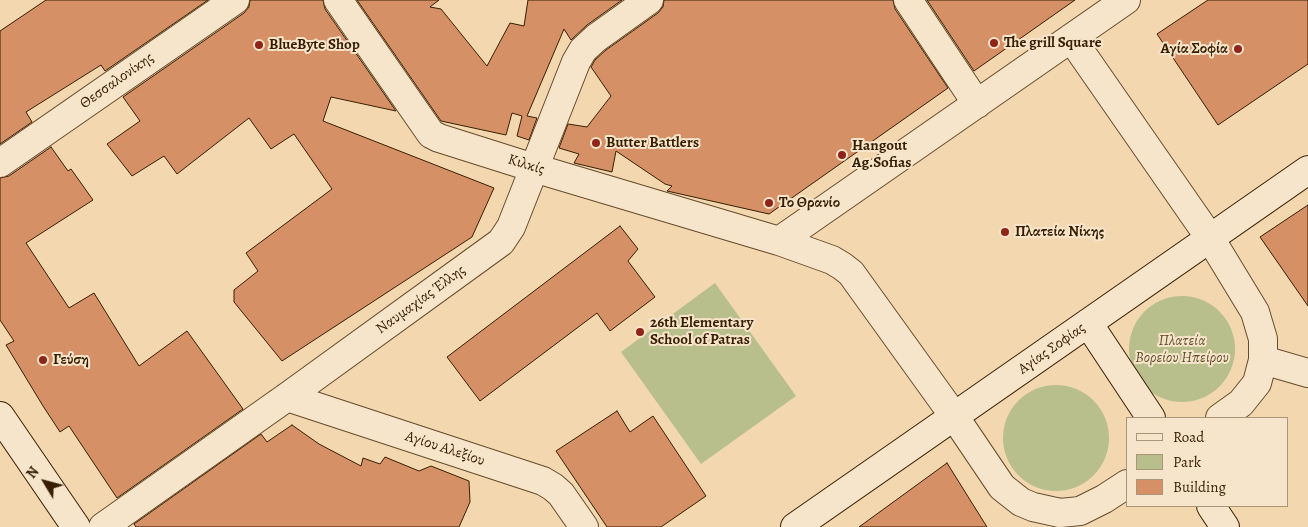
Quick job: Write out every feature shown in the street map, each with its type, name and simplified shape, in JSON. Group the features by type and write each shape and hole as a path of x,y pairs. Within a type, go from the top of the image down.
{"street":[{"name":"Θεσσαλονίκης","path":"0,162 235,0"},
{"name":"Κιλκίς","path":"338,0 431,134 534,168 779,241 832,260 851,273 954,416 1002,487 1021,502 1033,508 1060,513 1080,511 1104,499 1126,485"},
{"name":"Ναυμαχίας Έλλης","path":"103,527 501,242 512,227 576,62 584,50 596,38 649,0"},
{"path":"908,0 977,104"},
{"path":"779,241 1126,0"},
{"path":"1071,38 1210,238 1255,312 1262,334 1263,360 1259,376 1252,390 1241,403 1221,417"},
{"name":"Αγίας Σοφίας","path":"795,527 1308,170"},
{"path":"1088,323 1150,417"},
{"path":"1263,360 1308,373"},
{"name":"Αγίου Αλεξίου","path":"287,397 543,481 554,487 561,494 584,527"},
{"path":"0,416 76,527"},
{"path":"1212,507 1225,527"}],"green space":[{"path":"715,283 796,396 701,464 621,352"},
{"name":"Πλατεία Βορείου Ηπείρου","path":"1182,296 1202,300 1219,312 1231,329 1235,349 1231,369 1219,386 1202,398 1182,402 1162,398 1145,386 1133,369 1129,349 1133,329 1145,312 1162,300"},
{"path":"1056,385 1076,389 1093,401 1105,418 1109,438 1105,458 1093,475 1076,487 1056,491 1036,487 1019,475 1007,458 1003,438 1007,418 1019,401 1036,389"}],"building":[{"path":"46,0 208,0 105,71 101,65 26,112 32,122 0,144 0,31"},
{"path":"250,0 323,0 325,9 396,111 331,97 323,121 494,188 472,237 282,361 234,302 234,290 258,271 246,253 332,189 294,134 271,149 249,118 177,174 164,156 132,176 107,144 140,121 123,97 244,13 249,7"},
{"path":"357,0 439,0 430,7 441,9 487,66 510,23 524,26 528,0 622,0 587,25 571,40 564,29 527,116 537,118 529,140 517,136 522,116 512,113 506,135 441,121"},
{"path":"664,0 893,0 895,9 948,88 769,214 667,191 672,186 665,184 616,151 612,172 574,163 579,154 559,148 568,124 587,127 611,96 591,67 595,60 606,50 658,13 663,7"},
{"path":"927,0 1075,0 974,71"},
{"name":"Αγία Σοφία","path":"1208,0 1308,0 1308,64 1218,125 1157,34"},
{"path":"51,147 68,171 71,169 93,200 26,243 69,308 94,293 139,366 187,331 243,409 117,498 69,426 60,432 6,345 14,341 0,320 0,178 9,176"},
{"path":"1308,205 1308,306 1260,237"},
{"path":"620,226 638,249 628,261 655,297 610,331 597,313 480,401 447,357"},
{"path":"617,411 630,432 653,416 706,496 661,527 607,527 556,451"},
{"path":"292,425 319,444 361,466 363,458 380,464 385,457 419,471 431,466 469,481 470,502 459,527 136,527 134,524 261,434 267,442"},
{"path":"947,463 987,527 859,527"}],"place":[{"name":"The grill Square","path":"994,43"},
{"name":"BlueByte Shop","path":"259,45"},
{"name":"Αγία Σοφία","path":"1238,49"},
{"name":"Butter Battlers","path":"596,143"},
{"name":"Hangout Ag.Sofias","path":"842,155"},
{"name":"Το Θρανίο","path":"769,203"},
{"name":"Πλατεία Νίκης","path":"1005,232"},
{"name":"26th Elementary School of Patras","path":"640,332"},
{"name":"Γεύση","path":"43,360"}]}
